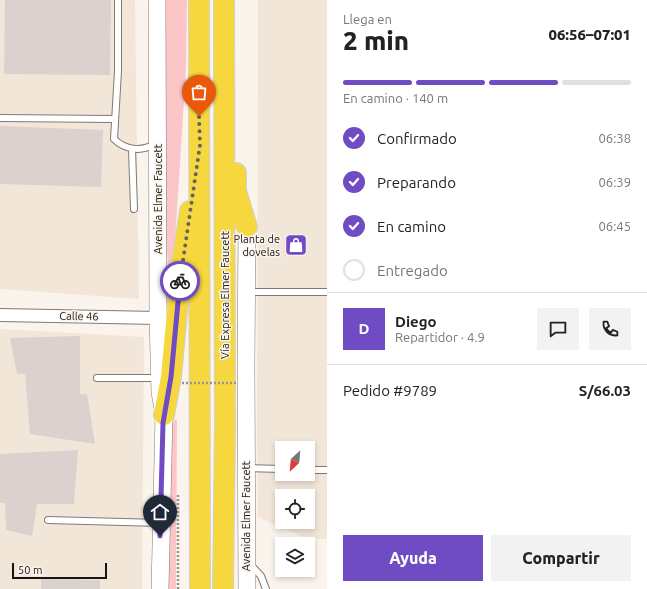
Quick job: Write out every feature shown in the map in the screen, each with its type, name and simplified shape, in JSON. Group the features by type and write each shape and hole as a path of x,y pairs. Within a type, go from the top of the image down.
{"highway":[{"path":"199,0 200,589"},
{"name":"Vía Expresa Elmer Faucett","path":"223,589 226,424 224,0"},
{"path":"224,78 234,102 236,192 248,227"},
{"path":"164,415 171,377 181,269 200,145"}],"main road":[{"name":"Avenida Elmer Faucett","path":"157,0 158,318 160,392 164,415 160,589"},
{"name":"Avenida Elmer Faucett","path":"247,589 246,468 248,227"}],"street":[{"name":"Calle 46","path":"0,315 158,318"}],"lane":[{"path":"118,0 118,71 114,140 118,144 132,149 149,147 158,142"},
{"path":"0,118 115,118"},
{"path":"132,149 134,209"},
{"path":"247,292 327,292"},
{"path":"97,378 160,378"},
{"path":"246,468 275,470"},
{"path":"315,470 327,470"},
{"path":"48,520 161,522"},
{"path":"247,560 261,576 266,589"}],"path":[{"path":"182,383 236,383"},
{"path":"178,486 178,589"}],"shaded area":[{"path":"0,0 135,0 139,299 0,289"},
{"path":"166,0 187,0 186,67 171,305 164,213"},
{"name":"Planta de dovelas","path":"258,0 327,0 327,539 303,537 285,529 315,529 315,489 275,489 275,525 258,517"},
{"path":"0,329 144,337 142,589 0,589"},
{"path":"171,419 177,420 176,589 166,589"}],"building":[{"path":"5,0 111,0 110,75 4,74"},
{"path":"0,126 103,130 101,187 0,184"},
{"path":"80,336 80,394 87,394 95,444 30,434 25,374 17,374 10,338"},
{"path":"78,450 74,504 37,504 32,536 6,530 5,503 0,503 0,454"},
{"path":"41,579 100,580 100,589 41,589"}],"way so far":[{"path":"180,281 200,145 199,116"}],"place":[{"name":"Planta de dovelas","path":"296,245"}],"route":[{"path":"160,536 163,423 171,377 180,281"}]}
